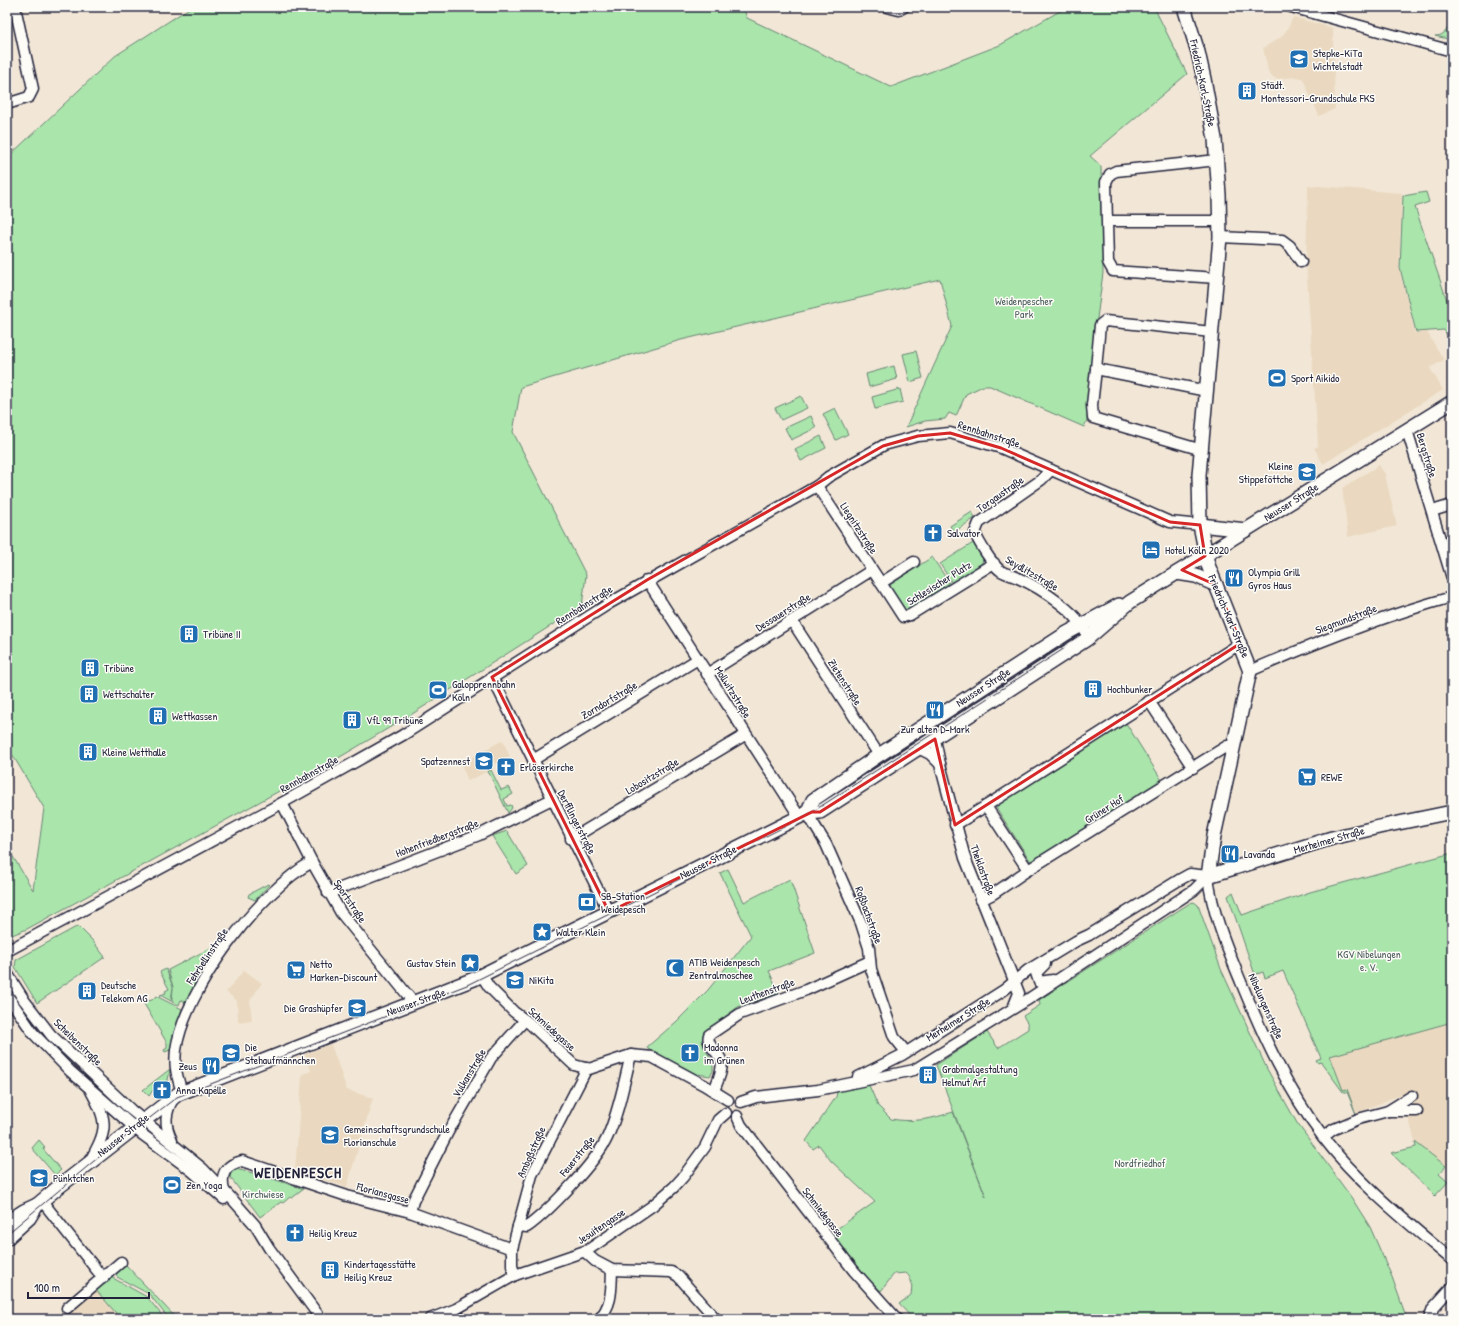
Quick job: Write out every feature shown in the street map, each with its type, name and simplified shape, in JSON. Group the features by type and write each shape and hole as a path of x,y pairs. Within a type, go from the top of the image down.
{"main road":[{"name":"Friedrich-Karl-Straße","path":"1184,7 1201,64 1217,160 1220,237 1199,475 1200,525 1205,556 1216,586 1241,643 1250,671 1214,836 1208,876"},
{"name":"Neusser Straße","path":"7,1222 40,1203 139,1123 178,1094 482,976 803,814 820,812 920,749 1087,639 1130,602 1452,402"},
{"path":"1200,525 1246,530"},
{"path":"1177,573 1196,576 1216,586"},
{"name":"Neusser Straße","path":"803,814 813,800 879,755 1081,626 1118,605 1130,602"},
{"name":"Merheimer Straße","path":"1208,876 1332,838 1379,826 1452,812"},
{"name":"Neusser Straße","path":"7,1238 29,1218 40,1203"}],"street":[{"path":"7,104 29,96 33,89 15,7"},
{"path":"887,7 898,10 904,7"},
{"path":"1292,7 1452,51"},
{"path":"1217,160 1112,172 1106,182 1108,262 1113,271 1217,278"},
{"path":"1108,221 1219,221"},
{"path":"1220,237 1282,240 1290,246 1301,262"},
{"path":"1202,450 1093,418 1092,405 1100,325 1105,321 1212,332"},
{"path":"1096,369 1207,391"},
{"name":"Bergstraße","path":"1407,430 1452,578"},
{"name":"Rennbahnstraße","path":"7,951 282,803 403,735 492,677 647,580 817,486 828,477 883,446 918,436 941,433 961,436 1001,448 1170,522 1200,525"},
{"name":"Torgaustraße","path":"994,563 977,536 977,526 1041,480 1051,470"},
{"name":"Liegnitzstraße","path":"817,486 881,583"},
{"path":"1432,511 1452,505"},
{"path":"881,583 914,562"},
{"name":"Schlesischer Platz","path":"881,583 903,617 907,617 994,563"},
{"name":"Seydlitzstraße","path":"994,563 1001,571 1025,582 1064,606 1087,634 1087,639"},
{"name":"Dessauerstraße","path":"707,674 872,570"},
{"name":"Mollwitzstraße","path":"647,580 745,735 803,814"},
{"name":"Siegmundstraße","path":"1250,671 1356,627 1409,609 1452,597"},
{"name":"Zietenstraße","path":"792,621 879,755"},
{"path":"955,825 1241,643"},
{"name":"Zorndorfstraße","path":"533,760 698,659"},
{"name":"Derfflingerstraße","path":"492,677 571,839 609,912"},
{"path":"1149,701 1193,768"},
{"name":"Lobositzstraße","path":"571,839 745,735"},
{"name":"Theklastraße","path":"935,739 955,825 981,900 1014,981"},
{"name":"Grüner Hof","path":"981,900 993,894 1028,870 1227,746 1233,747"},
{"path":"920,749 930,754 940,764"},
{"name":"Hohenfriedbergstraße","path":"328,893 479,835 552,799"},
{"name":"Sportstraße","path":"282,803 328,893 341,913 414,1003"},
{"path":"986,806 1028,870"},
{"name":"Roßbachstraße","path":"803,814 826,844 846,888 869,948 871,969 894,1037 904,1053"},
{"name":"Fehrbellinstraße","path":"178,1094 176,1050 186,1018 199,987 234,937 273,890 297,870 312,862"},
{"name":"Merheimer Straße","path":"846,1083 904,1053 1004,990 1028,970 1054,953 1089,936 1190,874 1208,876"},
{"name":"Merheimer Straße","path":"741,1102 756,1097 818,1090 914,1070 1041,990 1194,890 1208,876"},
{"name":"Nibelungenstraße","path":"1208,876 1210,896 1224,938 1247,995 1279,1066 1302,1106 1323,1137 1366,1186 1451,1257"},
{"path":"1054,953 1036,973 1036,978 1039,982 1057,979"},
{"name":"Leuthenstraße","path":"714,1091 721,1070 721,1060 709,1043 709,1035 740,1014 806,990 870,961"},
{"name":"Scheibenstraße","path":"7,973 24,1000 51,1035 139,1123"},
{"name":"Schmiedegasse","path":"482,976 503,1001 568,1060 580,1067 587,1068"},
{"path":"1014,981 1022,988 1029,990 1041,990"},
{"path":"1013,1008 1020,993 1014,981"},
{"path":"7,995 33,1033 89,1088 139,1123 174,1144 210,1176 255,1225 269,1248 321,1319"},
{"name":"Vulkanstraße","path":"410,1212 413,1201 451,1127 491,1058 525,1020"},
{"path":"904,1053 905,1067 914,1070"},
{"path":"587,1068 631,1055 658,1059 728,1100"},
{"name":"Feuerstraße","path":"518,1226 527,1227 536,1220 580,1174 603,1147 614,1121 631,1055"},
{"name":"Amboßstraße","path":"516,1275 512,1266 512,1249 532,1175 587,1068"},
{"path":"89,1088 101,1108 104,1124 100,1141 90,1162"},
{"path":"174,1144 166,1129 166,1119 178,1094"},
{"path":"1388,1111 1412,1096"},
{"path":"733,1098 741,1102 743,1110 737,1116 731,1116 726,1113 724,1108 728,1100 733,1098"},
{"path":"1323,1137 1334,1129 1358,1119 1388,1111 1417,1111"},
{"name":"Jesuitengasse","path":"430,1319 456,1309 516,1275 585,1252 652,1206 683,1177 705,1147 718,1120 726,1113"},
{"name":"Schmiedegasse","path":"737,1116 742,1125 807,1212 854,1271 897,1319"},
{"path":"139,1123 209,1185 269,1248"},
{"name":"Floriansgasse","path":"224,1191 222,1179 225,1170 235,1163 242,1161 347,1196 410,1212 512,1249"},
{"path":"40,1203 103,1278"},
{"path":"585,1252 595,1261 612,1270 672,1272 678,1276 716,1319"},
{"path":"67,1308 121,1262"},
{"path":"599,1319 606,1312 611,1302 612,1270"},
{"path":"1429,1319 1433,1308 1452,1287"}],"highlighted area":[{"path":"950,433 1001,448 1170,522 1200,525 1205,556 1182,570 1216,585 1241,643 955,825 935,739 834,804 820,812 812,812 609,912 492,677 647,580 883,446 918,436"}],"shaded area":[{"name":"Stepke-KiTa Wichtelstadt","path":"1293,17 1333,28 1335,109 1319,116 1303,79 1298,77 1276,79 1270,75 1268,71 1263,48 1281,37 1288,28"},
{"path":"1308,185 1402,193 1399,267 1415,333 1427,332 1444,360 1430,368 1443,390 1323,464 1314,448 1318,446 1306,264"},
{"path":"1379,465 1385,474 1397,526 1348,537 1342,488"},
{"name":"Spatzennest","path":"503,740 510,757 495,764 494,762 489,765 491,770 468,781 461,765 482,751"},
{"path":"244,970 262,983 250,1001 252,1020 238,1022 237,1001 226,992"},
{"path":"1452,1022 1452,1164 1446,1166 1415,1142 1402,1094 1357,1113 1347,1090 1343,1090 1330,1056"},
{"name":"Gemeinschaftsgrundschule Florianschule","path":"331,1044 347,1090 373,1098 347,1187 295,1171 302,1074 311,1071 305,1054"},
{"path":"96,1290 121,1319 60,1319"}],"green space":[{"name":"Weidenpescher Park","path":"191,7 743,7 747,18 891,87 1000,45 1067,7 1154,7 1187,74 1090,156 1101,166 1103,273 1090,372 1087,420 1084,427 990,386 983,386 966,394 956,416 949,413 945,419 925,421 906,427 952,326 940,279 681,340 521,387 513,432 586,575 582,606 409,716 325,766 27,929 7,937 7,851 9,850 33,890 44,808 12,754 7,749 7,158 115,56"},
{"path":"1452,12 1452,40 1435,36 1443,34 1446,31"},
{"path":"1426,192 1429,202 1415,207 1451,312 1452,343 1444,330 1416,332 1400,268 1403,196"},
{"path":"916,351 923,378 910,382 903,354"},
{"path":"894,366 897,379 869,387 866,374"},
{"path":"900,389 903,402 875,409 872,397"},
{"path":"801,396 807,408 781,420 775,408"},
{"path":"835,408 848,434 836,440 823,414"},
{"path":"811,416 816,428 791,440 785,428"},
{"path":"821,436 826,448 801,461 795,449"},
{"path":"972,512 975,518 954,532 950,526"},
{"path":"973,543 983,558 982,563 952,583 940,564"},
{"path":"932,557 950,584 910,610 903,610 889,588 890,585"},
{"path":"1124,720 1163,782 1033,865 995,806"},
{"path":"491,770 501,790 509,787 513,794 504,799 507,806 511,805 512,808 508,813 488,771"},
{"path":"507,831 528,866 516,874 492,836"},
{"name":"KGV Nibelungen e. V.","path":"1452,853 1452,1022 1330,1056 1343,1090 1347,1089 1356,1114 1347,1092 1343,1092 1321,1062 1318,1063 1316,1060 1321,1058 1283,971 1265,978 1263,972 1257,974 1254,972 1228,896 1233,892 1242,915 1310,892"},
{"path":"728,869 744,902 790,879 815,953 769,971 779,993 738,1007 706,1031 702,1040 704,1047 713,1062 713,1071 710,1076 691,1073 648,1049 647,1047 676,1022 708,990 751,936 720,873"},
{"path":"268,884 269,885 255,900 248,897 249,894"},
{"name":"Nordfriedhof","path":"1194,902 1198,905 1221,969 1267,1069 1297,1123 1351,1197 1370,1227 1392,1277 1407,1319 913,1319 899,1304 911,1295 912,1283 908,1275 906,1273 894,1274 881,1291 870,1281 831,1233 875,1202 831,1161 819,1145 813,1149 806,1141 836,1097 837,1092 868,1083 878,1106 891,1119 907,1121 922,1120 953,1112 986,1197 936,1065 987,1032 998,1048 1028,1029 1028,1024 1023,1016 1040,1005 1039,1000 1190,903"},
{"path":"78,926 92,940 105,957 37,1003 15,967 16,960"},
{"path":"220,943 184,1007 185,1002 181,1000 179,1005 172,1002 173,987 168,970"},
{"path":"166,969 173,987 171,1001 160,995 166,993 165,991 169,989 160,972"},
{"path":"156,996 182,1009 170,1050 165,1052 164,1050 167,1048 167,1043 143,1002 152,1000"},
{"path":"170,1069 168,1080 153,1090 149,1096 143,1090"},
{"path":"39,1140 45,1147 43,1149 61,1170 55,1175 32,1148"},
{"path":"1415,1142 1446,1166 1439,1174 1448,1182 1435,1196 1391,1153 1416,1147"},
{"name":"Kirchwiese","path":"235,1169 258,1174 304,1189 292,1198 290,1197 283,1203 281,1202 260,1217 230,1177 231,1171"},
{"path":"126,1265 177,1319 169,1319 149,1294 117,1277 116,1273"},
{"path":"111,1277 147,1297 165,1319 121,1319 96,1290"}],"tram line":[{"path":"7,1234 94,1161 177,1097 467,985 794,822 812,812 1065,648"}],"place":[{"name":"Stepke-KiTa Wichtelstadt","path":"1299,59"},
{"name":"Städt. Montessori-Grundschule FKS","path":"1247,91"},
{"name":"Sport Aikido","path":"1277,378"},
{"name":"Kleine Stippeföttche","path":"1307,472"},
{"name":"Salvator","path":"933,533"},
{"name":"Hotel Köln 2020","path":"1151,550"},
{"name":"Olympia Grill Gyros Haus","path":"1234,578"},
{"name":"Tribüne II","path":"189,634"},
{"name":"Tribüne","path":"90,668"},
{"name":"Hochbunker","path":"1093,689"},
{"name":"Galopprennbahn Köln","path":"438,690"},
{"name":"Wettschalter","path":"89,694"},
{"name":"Zur alten D-Mark","path":"935,710"},
{"name":"Wettkassen","path":"158,716"},
{"name":"VfL 99 Tribüne","path":"352,720"},
{"name":"Kleine Wetthalle","path":"88,752"},
{"name":"Spatzennest","path":"484,761"},
{"name":"Erlöserkirche","path":"506,767"},
{"name":"REWE","path":"1307,777"},
{"name":"Lavanda","path":"1230,854"},
{"name":"SB-Station Weidepesch","path":"587,902"},
{"name":"Walter Klein","path":"542,932"},
{"name":"Gustav Stein","path":"470,963"},
{"name":"ATIB Weidenpesch Zentralmoschee","path":"675,968"},
{"name":"Netto Marken-Discount","path":"296,970"},
{"name":"NiKita","path":"515,980"},
{"name":"Deutsche Telekom AG","path":"87,991"},
{"name":"Die Grashüpfer","path":"357,1008"},
{"name":"Die Stehaufmännchen","path":"231,1053"},
{"name":"Madonna im Grünen","path":"690,1053"},
{"name":"Zeus","path":"211,1066"},
{"name":"Grabmalgestaltung Helmut Arf","path":"928,1075"},
{"name":"Anna Kapelle","path":"162,1090"},
{"name":"Gemeinschaftsgrundschule Florianschule","path":"330,1135"},
{"name":"Pünktchen","path":"39,1178"},
{"name":"Zen Yoga","path":"172,1185"},
{"name":"Heilig Kreuz","path":"295,1233"},
{"name":"Kindertagesstätte Heilig Kreuz","path":"330,1270"}],"district":[{"name":"WEIDENPESCH","path":"298,1172"}]}
